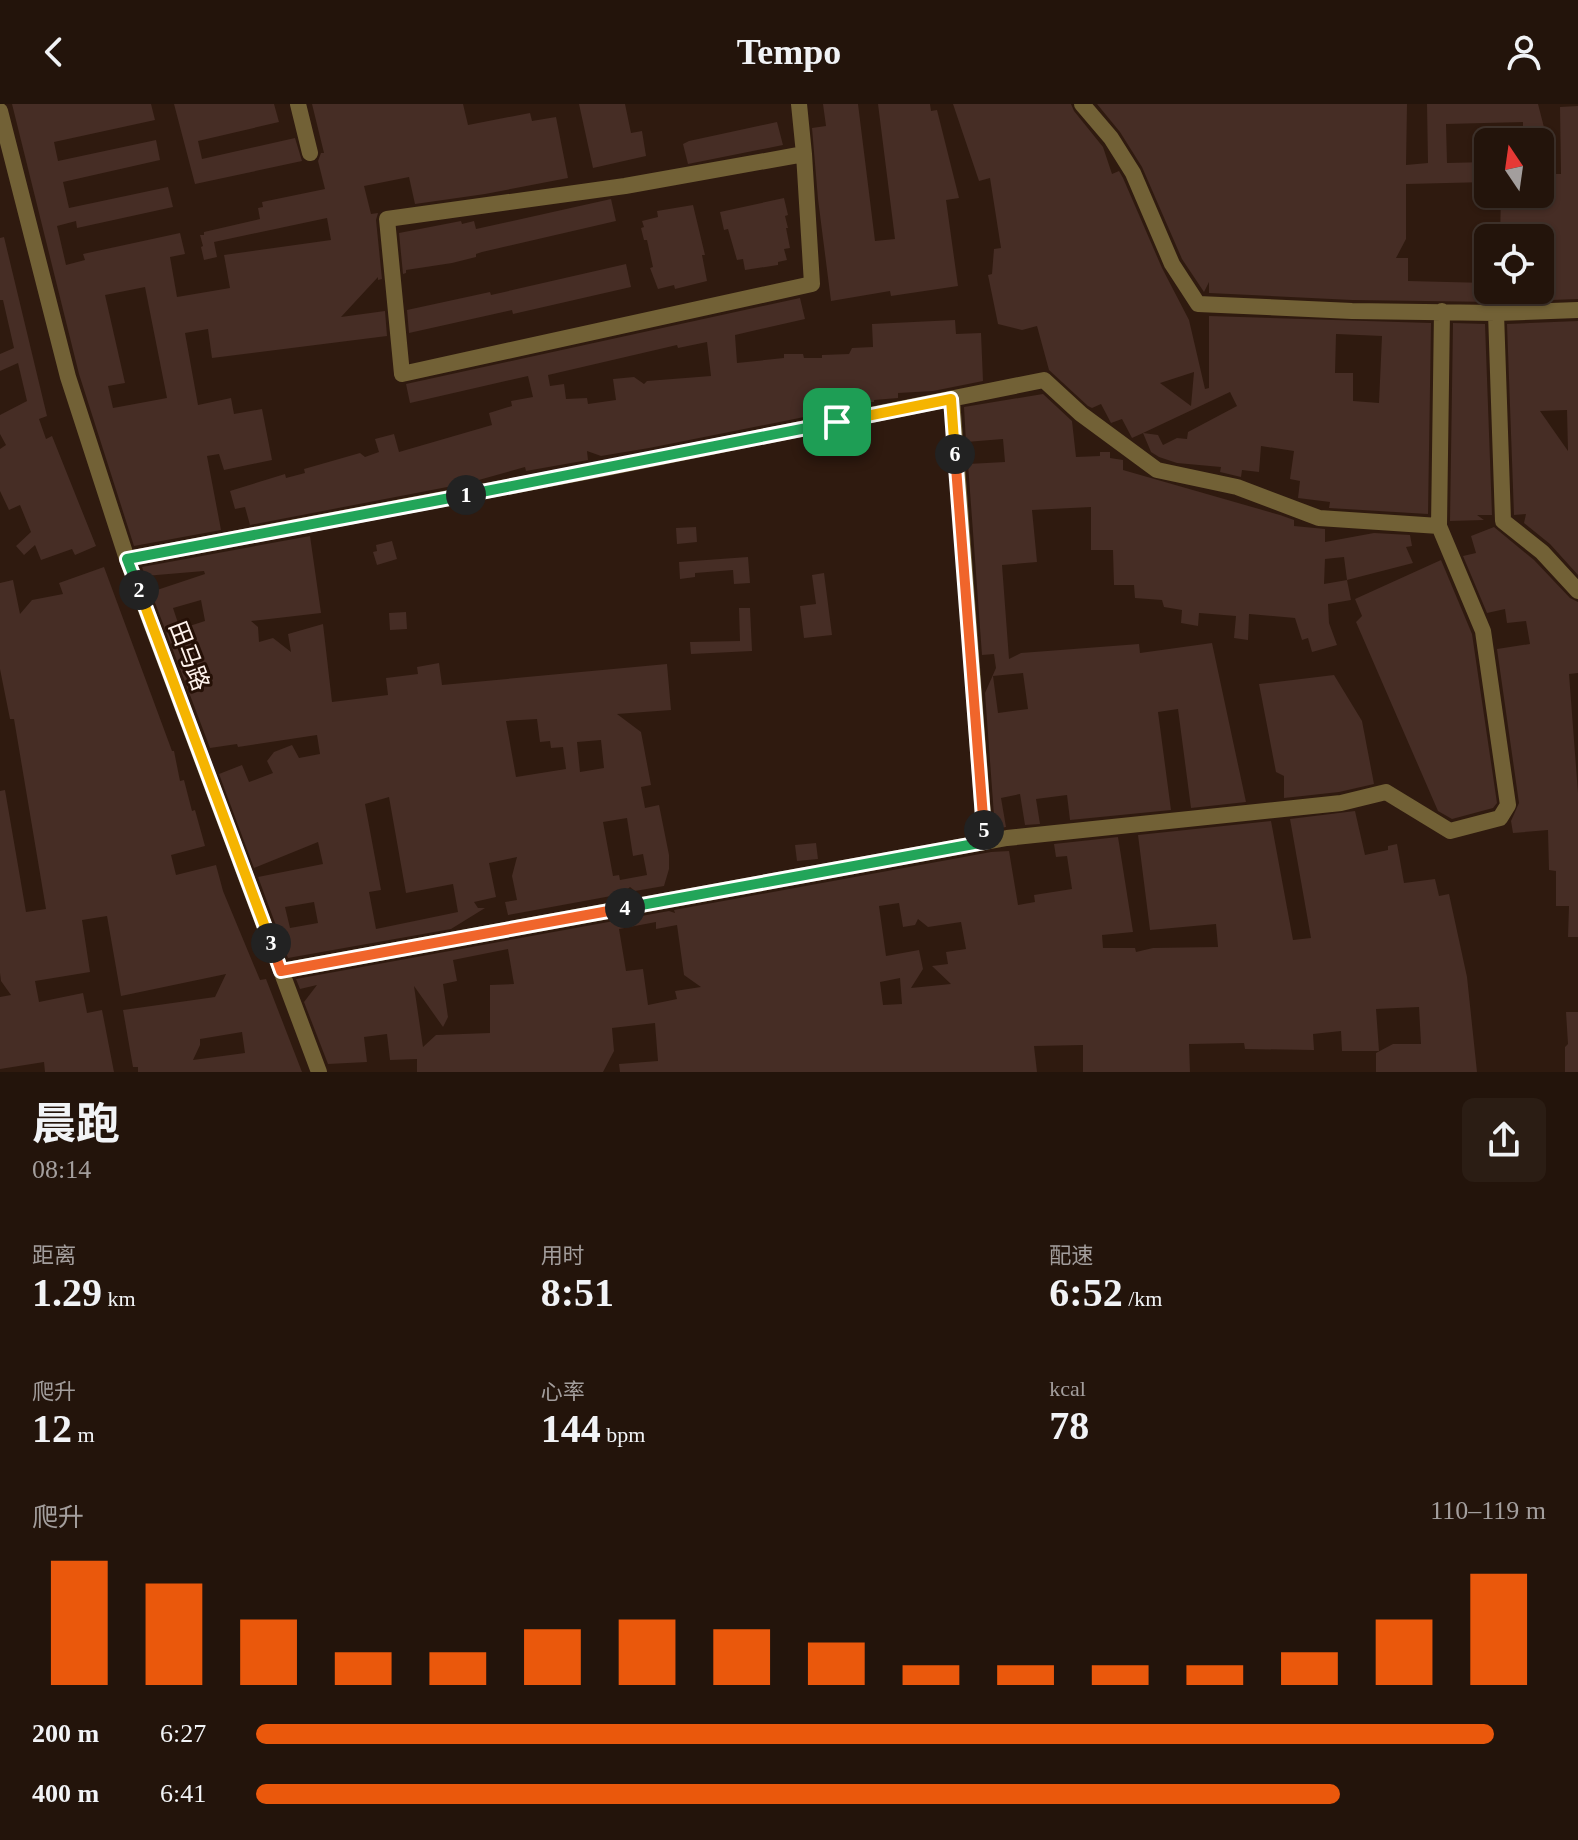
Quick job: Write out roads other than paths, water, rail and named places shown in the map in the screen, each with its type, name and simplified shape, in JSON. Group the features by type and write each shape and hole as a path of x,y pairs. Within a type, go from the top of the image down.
{"street":[{"path":"298,104 310,153"},
{"path":"799,104 804,154 812,284 402,374 387,219 625,186 804,154"},
{"path":"1082,104 1111,138 1133,173 1172,264 1198,304 1352,311 1496,313 1578,310"},
{"name":"田马路","path":"0,111 68,377 127,559 319,1072"},
{"path":"281,971 985,842 1341,803 1386,792 1450,831 1500,818 1508,805 1483,631 1439,526 1442,311"},
{"path":"1496,313 1503,521 1542,552 1578,591"},
{"path":"127,559 607,468 1044,380 1081,414 1157,470 1237,487 1319,518 1439,526"},
{"path":"952,399 985,842"}]}
